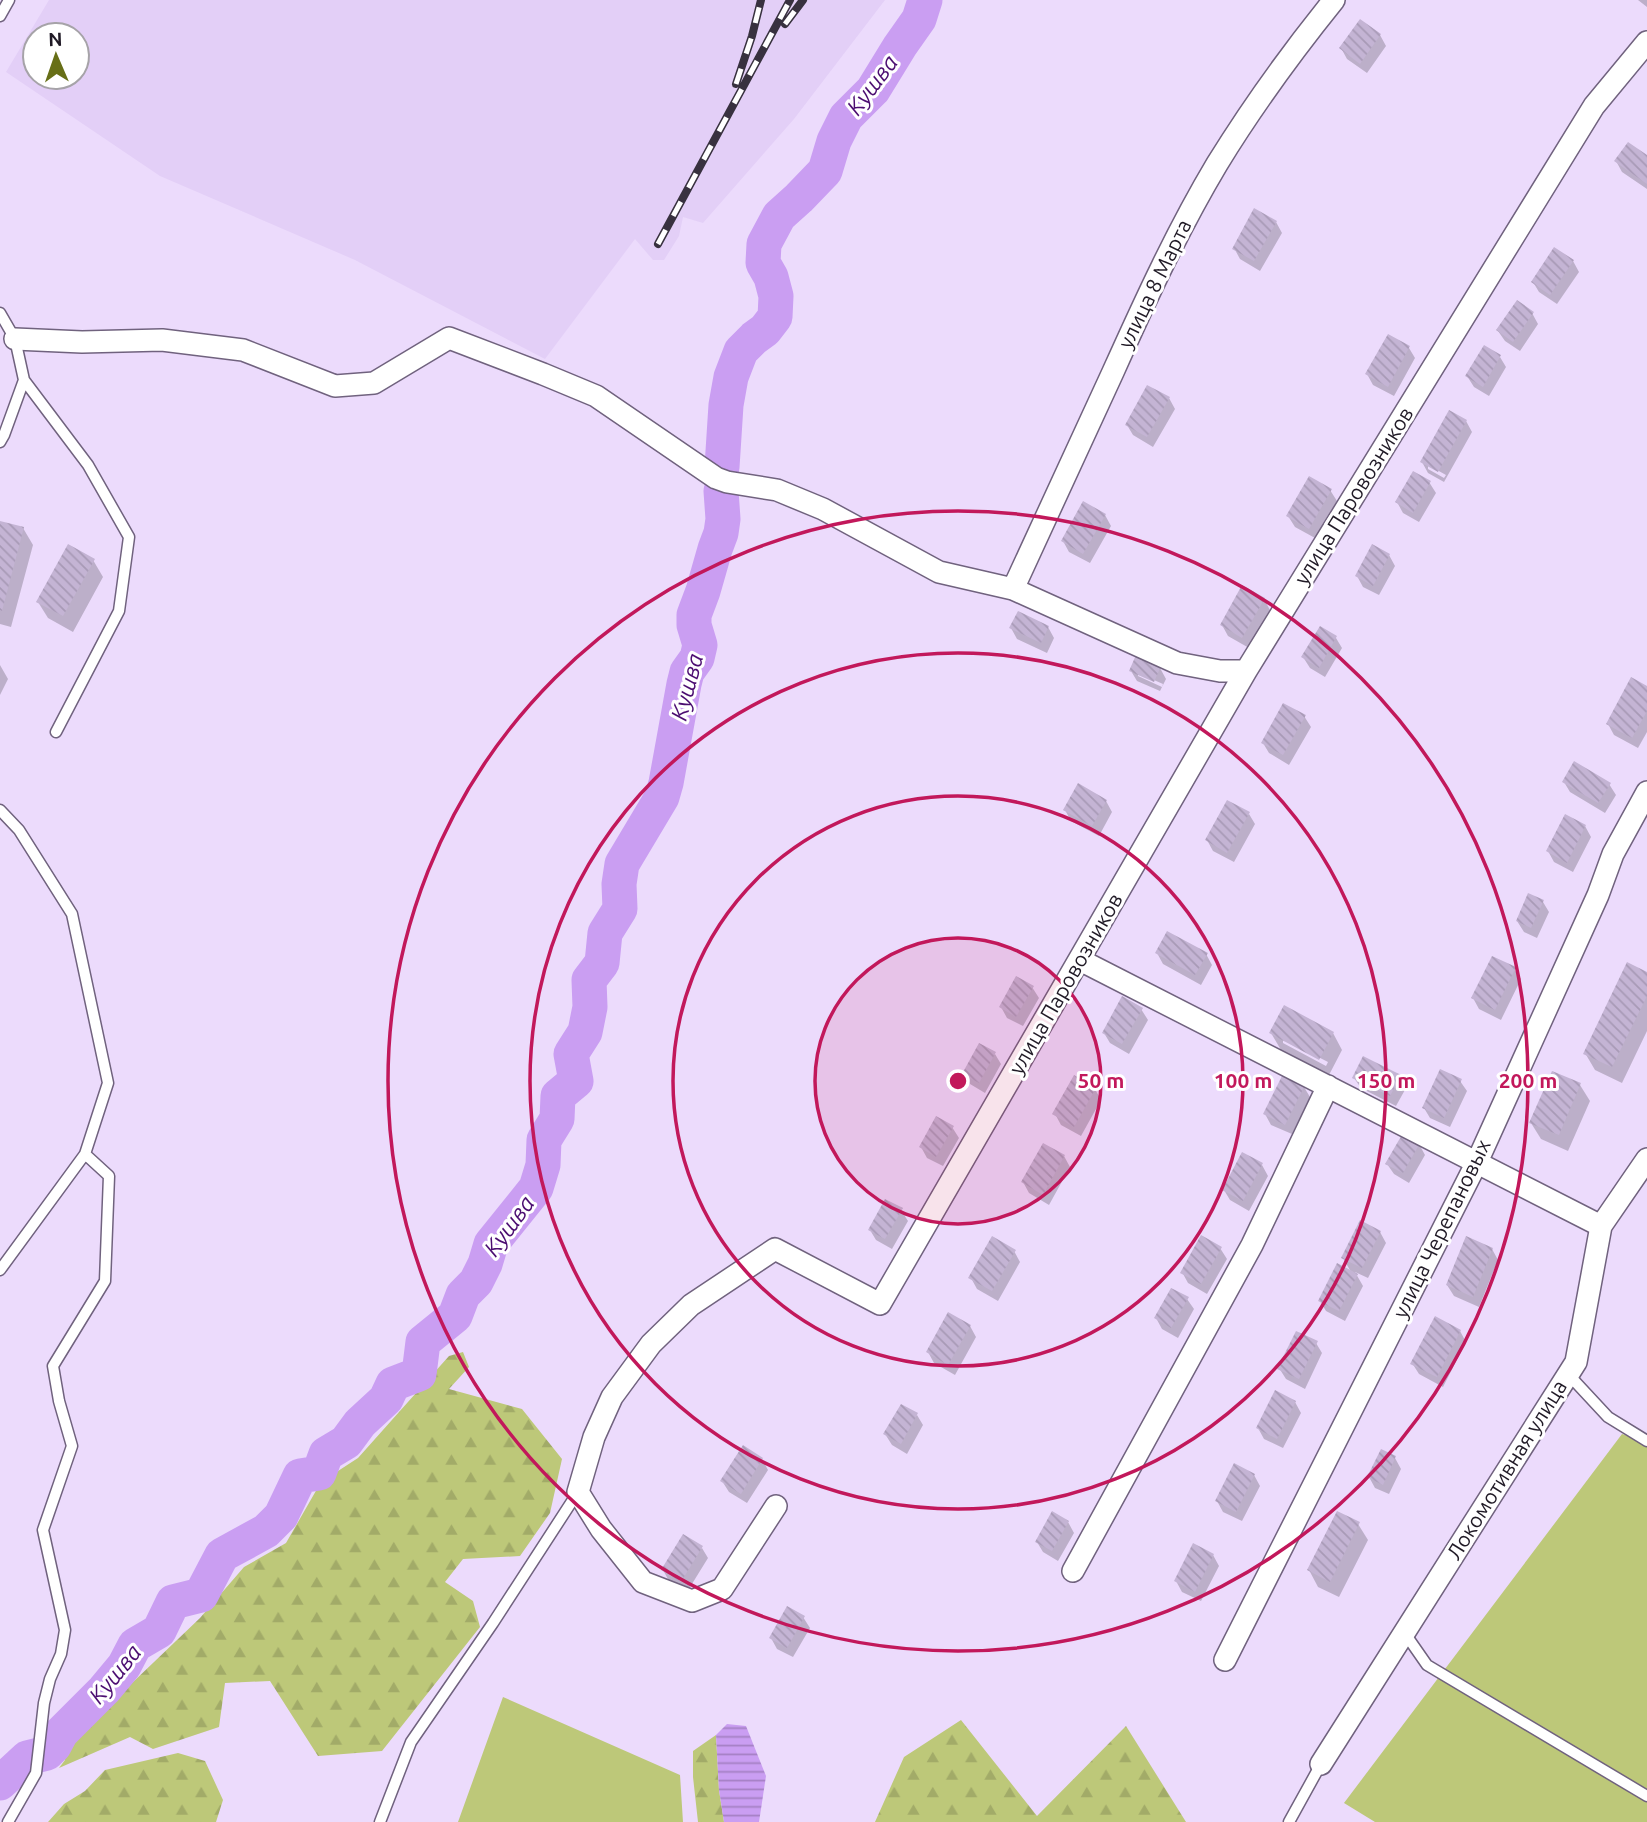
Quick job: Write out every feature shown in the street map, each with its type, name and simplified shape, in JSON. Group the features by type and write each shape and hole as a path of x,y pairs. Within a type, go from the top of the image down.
{"street":[{"name":"улица 8 Марта","path":"1013,589 1157,275 1188,217 1217,164 1243,125 1297,46 1334,0"},
{"name":"улица Паровозников","path":"578,1492 594,1437 612,1397 651,1344 691,1305 775,1248 880,1304 1246,671 1594,106 1647,42"},
{"path":"15,339 82,342 162,340 243,350 335,386 374,383 449,338 555,378 596,397 716,478 777,490 823,509 939,572 1013,589 1177,663 1220,671 1246,671"},
{"name":"улица Черепановых","path":"1225,1660 1477,1162 1598,895 1613,854 1647,792"},
{"path":"1080,960 1601,1226"},
{"path":"1073,1571 1252,1245 1328,1086"},
{"name":"Локомотивная улица","path":"1321,1764 1576,1362 1601,1226 1647,1159"},
{"path":"578,1492 601,1529 643,1582 692,1601 722,1589 776,1506"}],"lane":[{"path":"0,16 9,0"},
{"path":"0,313 15,339 24,380 88,465 129,537 119,611 56,732"},
{"path":"0,442 24,380"},
{"path":"0,810 19,830 72,914 108,1083 85,1153 0,1270"},
{"path":"8,1822 36,1773 44,1703 50,1679 61,1654 65,1630 43,1530 72,1446 59,1401 53,1366 105,1282 109,1176 85,1153"},
{"path":"1568,1374 1608,1417 1647,1440"},
{"path":"380,1822 411,1742 578,1492"},
{"path":"1404,1633 1427,1665 1647,1796"},
{"path":"1289,1822 1321,1764"}],"shaded area":[{"path":"49,0 885,0 794,119 703,223 683,217 679,236 664,260 653,260 635,239 545,359 355,260 160,176 34,91 91,91 91,21 36,21"},
{"path":"21,47 21,82 6,72"},
{"path":"727,1724 746,1726 766,1776 759,1822 724,1822 716,1735"}],"green space":[{"path":"463,1352 469,1367 449,1389 522,1409 562,1459 550,1513 520,1556 463,1559 445,1582 473,1601 480,1627 382,1751 318,1756 270,1681 225,1683 219,1727 153,1749 130,1737 59,1768 65,1760 62,1743 108,1706 200,1618 244,1567 286,1543 321,1482 358,1458 449,1356"},
{"path":"1622,1434 1647,1442 1647,1822 1375,1822 1344,1803"},
{"path":"503,1697 680,1775 683,1822 458,1822"},
{"path":"961,1720 1037,1816 1126,1726 1186,1822 875,1822 904,1757"},
{"path":"716,1735 724,1822 698,1822 693,1751"},
{"path":"178,1753 205,1761 223,1800 216,1822 48,1822 64,1804 85,1791 105,1770"}],"building":[{"path":"1360,19 1381,34 1360,64 1339,48"},
{"path":"1628,142 1647,155 1647,184 1614,161"},
{"path":"1254,208 1277,221 1254,261 1232,249"},
{"path":"1554,247 1574,260 1550,295 1531,282"},
{"path":"1517,300 1534,312 1513,342 1496,330"},
{"path":"1388,334 1410,346 1388,387 1365,374"},
{"path":"1484,345 1501,355 1483,387 1465,376"},
{"path":"1147,385 1170,397 1147,437 1125,425"},
{"path":"1449,410 1467,420 1438,472 1420,462"},
{"path":"1413,471 1431,481 1413,513 1395,502"},
{"path":"1309,476 1332,489 1309,529 1286,516"},
{"path":"1083,501 1106,514 1083,554 1061,541"},
{"path":"0,521 24,527 2,611 0,610"},
{"path":"68,544 95,559 63,616 36,602"},
{"path":"1372,544 1390,554 1373,586 1355,576"},
{"path":"1242,585 1265,598 1242,638 1220,625"},
{"path":"1018,611 1049,626 1041,643 1009,628"},
{"path":"1320,626 1337,636 1319,668 1301,657"},
{"path":"1136,655 1161,666 1154,682 1129,671"},
{"path":"1631,677 1647,686 1647,711 1632,738 1606,724"},
{"path":"1283,703 1306,715 1283,755 1261,743"},
{"path":"1574,761 1611,783 1598,803 1562,782"},
{"path":"1078,783 1107,800 1092,826 1063,810"},
{"path":"1227,800 1250,812 1227,853 1205,840"},
{"path":"1565,814 1586,825 1567,863 1546,851"},
{"path":"1528,893 1544,900 1531,928 1516,921"},
{"path":"1167,931 1208,953 1195,975 1155,953"},
{"path":"1492,956 1516,967 1495,1010 1471,998"},
{"path":"1627,962 1647,972 1647,996 1612,1067 1583,1054"},
{"path":"1016,976 1034,986 1016,1017 999,1007"},
{"path":"1122,996 1143,1008 1122,1044 1102,1033"},
{"path":"1284,1005 1334,1032 1319,1060 1269,1033"},
{"path":"979,1043 996,1052 979,1083 962,1074"},
{"path":"1363,1056 1401,1075 1390,1096 1352,1078"},
{"path":"1440,1069 1462,1079 1444,1118 1422,1108"},
{"path":"1552,1071 1581,1083 1559,1135 1529,1123"},
{"path":"1283,1074 1305,1085 1285,1125 1263,1114"},
{"path":"1074,1075 1096,1088 1074,1127 1052,1114"},
{"path":"936,1116 954,1126 936,1157 919,1147"},
{"path":"1403,1133 1420,1143 1403,1173 1385,1164"},
{"path":"1043,1143 1065,1155 1043,1195 1021,1182"},
{"path":"1242,1152 1263,1163 1243,1201 1222,1190"},
{"path":"885,1199 903,1208 885,1239 868,1230"},
{"path":"1360,1220 1381,1231 1362,1268 1341,1258"},
{"path":"1201,1235 1222,1247 1201,1284 1180,1273"},
{"path":"992,1236 1016,1250 992,1291 968,1278"},
{"path":"1466,1236 1493,1248 1473,1297 1446,1285"},
{"path":"1337,1263 1358,1274 1339,1311 1318,1301"},
{"path":"1171,1288 1189,1297 1171,1328 1154,1318"},
{"path":"948,1312 971,1325 948,1365 926,1352"},
{"path":"1435,1316 1461,1330 1437,1377 1410,1364"},
{"path":"1296,1331 1318,1341 1299,1379 1277,1369"},
{"path":"1275,1390 1296,1401 1277,1439 1256,1428"},
{"path":"901,1404 918,1413 901,1444 883,1434"},
{"path":"743,1445 763,1458 741,1494 720,1481"},
{"path":"1381,1449 1396,1456 1383,1485 1367,1477"},
{"path":"1234,1463 1255,1474 1236,1512 1215,1501"},
{"path":"1052,1511 1069,1521 1052,1551 1035,1542"},
{"path":"1337,1511 1360,1522 1330,1582 1307,1570"},
{"path":"683,1534 703,1546 681,1582 661,1570"},
{"path":"1193,1543 1214,1554 1195,1592 1174,1581"},
{"path":"787,1606 805,1616 787,1648 769,1638"}],"waterway":[{"name":"Кушва","path":"722,467 726,405 731,377 741,351 765,330 775,317 776,296 771,277 763,263 764,244 779,216 825,171 834,141 846,117 873,90 919,19 925,0"},
{"name":"Кушва","path":"0,1783 27,1758 47,1753 61,1733 124,1666 135,1645 159,1631 173,1602 201,1595 222,1555 266,1531 281,1516 300,1476 319,1473 326,1454 346,1442 360,1423 386,1399 393,1384 419,1374 423,1342 455,1316 463,1295 476,1282 491,1244 536,1188 543,1165 544,1140 557,1119 558,1096 576,1081 571,1054 585,1032 590,1007 589,980 602,963 605,933 620,909 619,884 622,864 662,797 666,783 684,684 687,672 697,658 700,645 694,615 721,533 721,491"}],"railway":[{"path":"736,84 761,0"},
{"path":"658,244 790,0"},
{"path":"785,24 803,0"}]}
